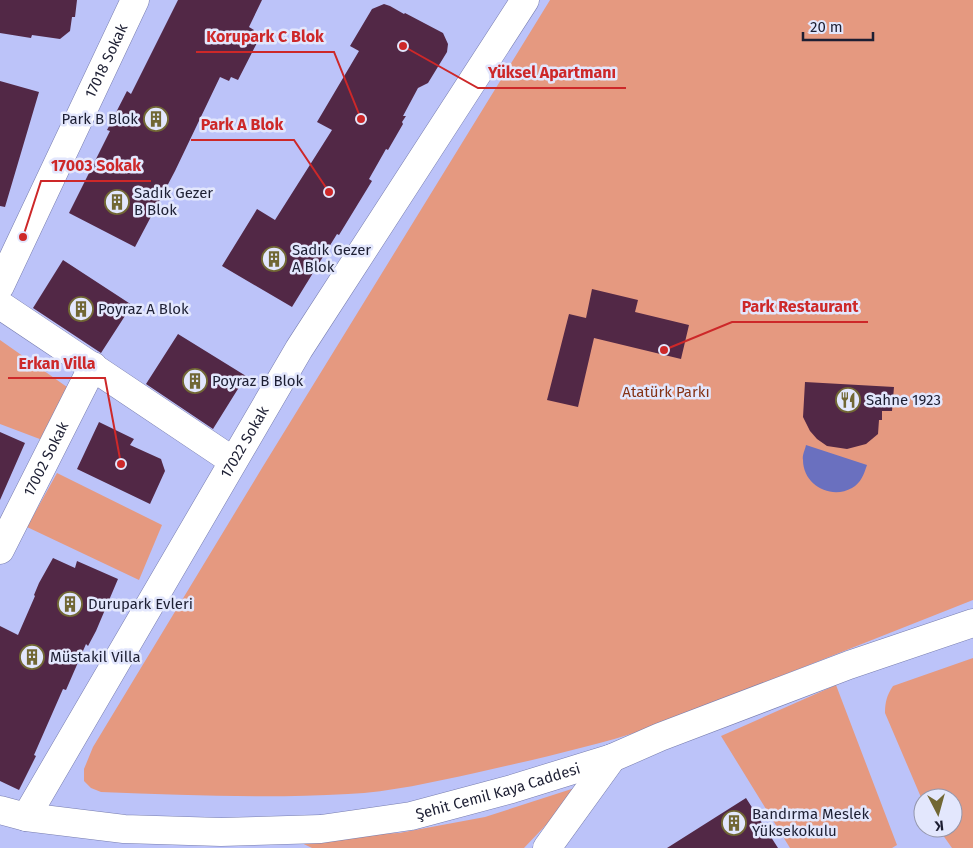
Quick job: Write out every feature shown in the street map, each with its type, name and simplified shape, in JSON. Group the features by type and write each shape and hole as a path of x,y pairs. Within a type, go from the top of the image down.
{"street":[{"name":"17018 Sokak","path":"0,286 136,0"},
{"name":"17022 Sokak","path":"26,817 299,349 525,0"},
{"path":"0,305 233,461"},
{"name":"17002 Sokak","path":"0,550 93,366"},
{"name":"Şehit Cemil Kaya Caddesi","path":"0,810 26,817 124,829 221,832 320,829 411,816 512,789 612,758 660,737 850,665 973,623"},
{"path":"547,848 612,758"},
{"path":"221,832 268,848"}],"green space":[{"name":"Atatürk Parkı","path":"550,0 973,0 973,600 647,729 561,753 443,780 364,793 286,796 101,792 91,788 84,781 84,769 93,747"},
{"path":"0,340 67,387 45,441 0,424"},
{"path":"57,473 162,525 139,580 27,527"},
{"path":"973,658 973,848 952,848 945,838 963,838 963,788 917,788 885,713 885,705 893,686"},
{"path":"836,685 897,845 892,848 790,848 721,736"},
{"path":"584,785 524,848 312,848 291,838 399,833 485,817"}],"water":[{"path":"806,445 867,465 858,484 844,491 835,492 827,491 813,483 804,469 803,456"}],"building":[{"path":"0,0 77,0 75,17 72,17 70,31 60,39 32,35 31,38 0,33"},
{"path":"178,0 262,0 249,27 254,30 252,34 260,37 238,80 231,77 229,81 220,77 175,171 135,247 69,213 110,131 107,130 127,91 131,94"},
{"path":"384,4 443,33 448,44 447,52 428,83 418,88 403,116 406,116 402,122 403,124 369,179 372,181 292,307 222,266 257,209 275,220 332,130 317,122 359,51 350,46 372,9"},
{"path":"0,81 39,92 5,207 0,206"},
{"name":"Poyraz A Blok","path":"63,260 132,305 101,353 33,308"},
{"path":"592,289 638,300 635,312 689,325 681,359 594,338 578,407 547,400 569,314 586,318"},
{"name":"Poyraz B Blok","path":"178,334 246,376 213,429 146,384"},
{"name":"Sahne 1923","path":"805,382 894,387 892,411 882,411 882,420 879,420 878,434 866,444 847,449 827,446 810,431 803,417"},
{"path":"99,422 134,439 130,445 161,459 165,471 150,504 77,469"},
{"path":"0,432 25,443 0,500"},
{"path":"53,558 75,568 77,561 118,579 96,631 88,646 86,644 66,690 63,689 34,755 36,756 19,790 0,781 0,626 18,635 39,583"},
{"name":"Bandırma Meslek Yüksekokulu","path":"746,798 778,848 667,848"}],"place":[{"name":"Yüksel Apartmanı","path":"403,46"},
{"name":"Park B Blok","path":"156,119"},
{"name":"Korupark C Blok","path":"361,119"},
{"name":"Park A Blok","path":"329,192"},
{"name":"Sadık Gezer B Blok","path":"117,202"},
{"name":"17003 Sokak","path":"23,237"},
{"name":"Sadık Gezer A Blok","path":"274,259"},
{"name":"Poyraz A Blok","path":"81,309"},
{"name":"Park Restaurant","path":"664,350"},
{"name":"Poyraz B Blok","path":"195,381"},
{"name":"Sahne 1923","path":"848,400"},
{"name":"Erkan Villa","path":"121,464"},
{"name":"Durupark Evleri","path":"70,604"},
{"name":"Müstakil Villa","path":"32,657"},
{"name":"Bandırma Meslek Yüksekokulu","path":"734,823"}]}
